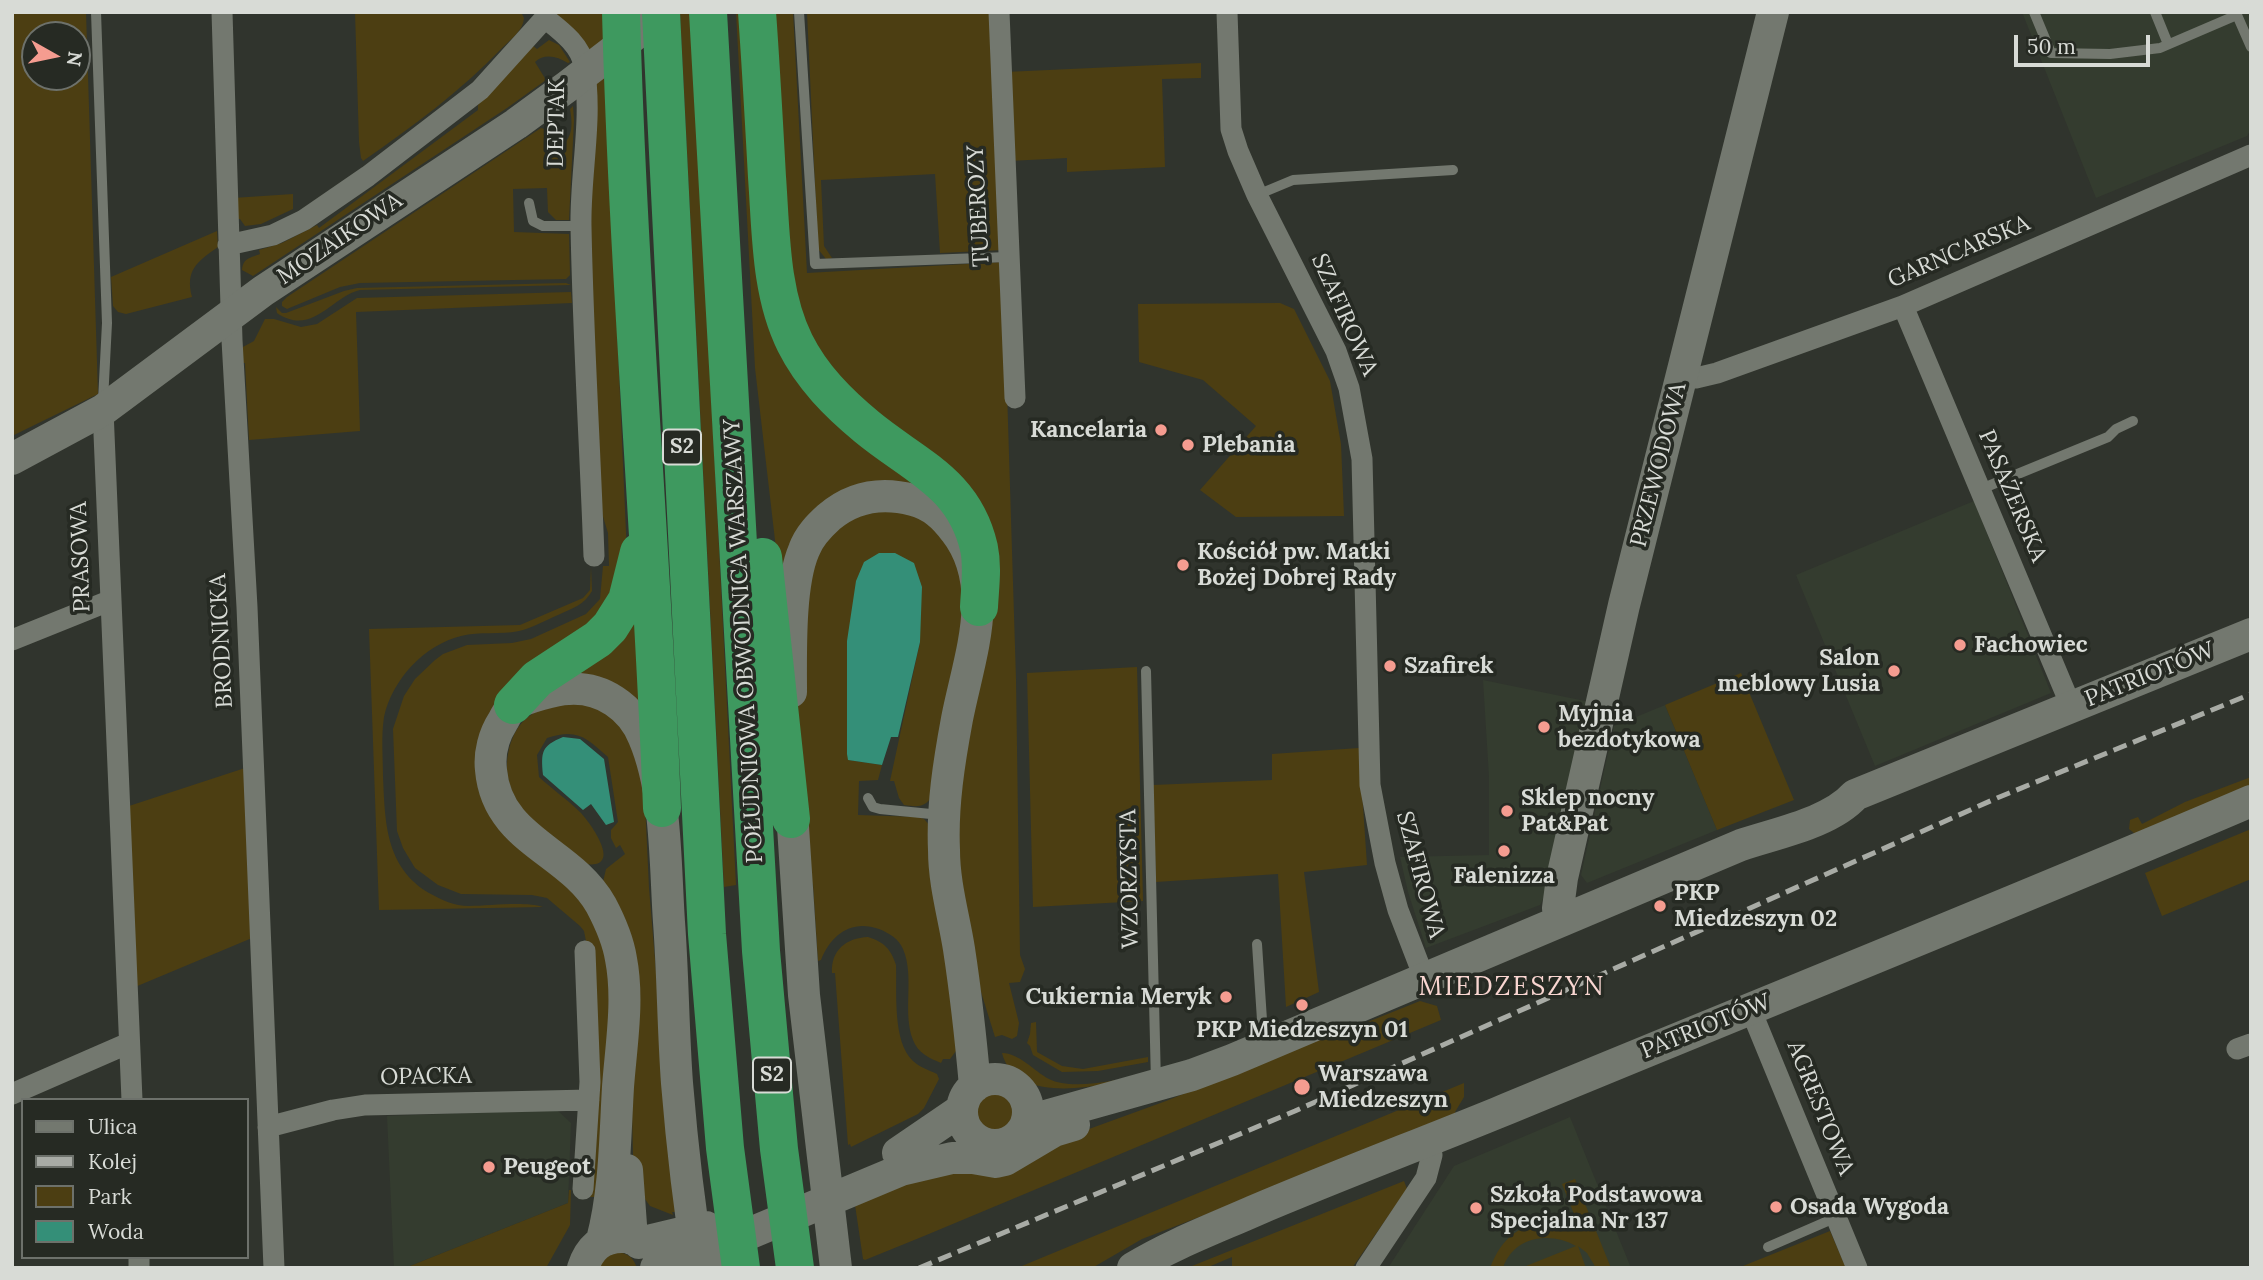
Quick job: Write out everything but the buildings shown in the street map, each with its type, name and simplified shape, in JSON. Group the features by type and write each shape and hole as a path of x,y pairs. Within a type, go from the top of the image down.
{"highway":[{"path":"621,12 662,808"},
{"name":"S2","path":"662,12 707,934 725,1148 741,1268"},
{"name":"POŁUDNIOWA OBWODNICA WARSZAWY","path":"708,12 761,951 778,1135 796,1268"},
{"path":"757,12 775,270 794,342 813,373 835,398 868,428 936,476 956,497 971,522 979,549 979,607"},
{"path":"728,351 758,510 791,819"},
{"path":"513,705 537,679 598,639 619,615 627,600 639,554 645,480"}],"main road":[{"name":"MOZAIKOWA","path":"12,459 103,410 231,314 569,86 662,12"},
{"name":"PRZEWODOWA","path":"1559,920 1560,889 1624,605 1773,12"},
{"path":"836,1268 804,995 791,819 791,662 794,599 804,550 817,527 845,506 873,496 897,496 923,503 942,515 969,552 975,574 979,607 949,767 944,815 944,853 959,948 994,1105"},
{"name":"PATRIOTÓW","path":"658,1254 756,1213 854,1180 898,1153 994,1105 1046,1096 1151,1087 1192,1075 1741,845 1820,818 1846,805 1855,795 2251,634"},
{"path":"565,688 601,694 620,704 634,719 644,738 662,808 675,1001 677,1079 658,1254 627,1171 622,1024 624,986 621,960 610,921 584,882 513,824 500,805 492,785 490,763 493,743 498,727 513,705 565,688"},
{"name":"PATRIOTÓW","path":"1133,1268 1305,1189 1750,1007 1839,974 2251,801"},
{"path":"583,1268 587,1255 658,1254 729,1242 854,1180 952,1158 996,1162 1006,1160 1054,1131 1100,1116 1151,1087"},
{"path":"1122,1268 1150,1259"}],"street":[{"name":"BRODNICKA","path":"222,12 228,245 247,607 274,1268"},
{"name":"TUBEROZY","path":"999,12 1015,398"},
{"name":"SZAFIROWA","path":"1227,12 1231,129 1238,151 1257,195 1336,351 1349,388 1362,459 1370,785 1385,863 1398,911 1425,979"},
{"name":"DEPTAK","path":"228,245 274,235 304,220 359,182 481,90 545,18 578,49 584,64 587,123 581,226 594,556"},
{"name":"GARNCARSKA","path":"1682,377 1696,378 1717,373 1903,306 2251,155"},
{"name":"PASAŻERSKA","path":"1903,306 2071,706"},
{"name":"PRASOWA","path":"103,410 132,1098"},
{"path":"12,640 109,601"},
{"path":"583,1189 589,1100 585,951"},
{"name":"AGRESTOWA","path":"1750,1007 1857,1268"},
{"path":"12,1094 129,1043"},
{"name":"OPACKA","path":"268,1127 333,1110 365,1105 589,1100"},
{"path":"1366,1268 1426,1178 1432,1155 1429,1140"}],"lane":[{"name":"PRASOWA","path":"96,12 107,323 103,410"},
{"path":"799,12 815,264 1008,257"},
{"path":"2034,12 2051,53 2110,54 2160,48 2241,14 2251,47"},
{"path":"2154,12 2168,44"},
{"path":"1257,195 1293,180 1453,170"},
{"path":"529,203 533,221 543,226 581,226"},
{"path":"1980,489 2108,437 2116,429 2133,421"},
{"name":"WZORZYSTA","path":"1146,671 1151,1087"},
{"path":"868,798 873,807 880,809 944,815"},
{"path":"1257,944 1262,1020 1270,1044"},
{"path":"1768,1247 1837,1217"}],"shaded area":[{"path":"2022,12 2251,12 2251,129 2247,136 2096,198"},
{"path":"1974,501 2051,693 1875,766 1796,575"},
{"path":"1483,680 1590,702 1546,893 1540,905 1426,948 1400,857 1489,855 1489,777"},
{"path":"1665,705 1717,830 1587,883 1581,875 1614,726"},
{"path":"557,1110 571,1123 568,1203 405,1268 394,1268 387,1116"},
{"path":"1570,1117 1631,1268 1388,1268 1454,1166"}],"green space":[{"path":"12,12 86,12 86,21 21,21 21,91 88,91 98,394 12,436"},
{"path":"355,12 521,12 524,18 516,34 470,79 363,161 359,142"},
{"path":"555,12 603,12 627,555 621,585 476,769 482,799 569,887 592,915 605,947 610,984 602,1197 589,1197 587,946 584,931 547,898 532,895 461,894 438,885 415,868 397,831 393,729 404,696 415,679 443,654 467,645 512,643 531,639 586,614 600,599 603,566 609,566 608,533 601,510 588,229 594,104"},
{"path":"680,12 692,12 736,885 724,887"},
{"path":"736,12 745,12 763,286 929,492 840,498 783,609 755,368"},
{"path":"770,12 793,12 807,273 1003,262 1016,679 1020,955 1025,969 1020,982 1009,983 1019,1023 1017,1036 1012,1039 1002,1035 995,1037 977,979 962,908 955,808 994,581 830,375 795,304"},
{"path":"807,12 993,12 1003,250 940,253 935,174 821,180 824,246 832,258 826,259 818,249"},
{"path":"549,40 559,45 570,62 551,56 542,57 535,62 546,80 507,108 253,276 242,270 245,261 260,254 259,250 282,243 317,225 319,228 478,110 478,105 532,45 537,49"},
{"path":"1201,63 1201,78 1162,79 1165,167 1067,172 1067,158 1009,161 1005,72"},
{"path":"573,106 569,220 556,220 548,212 547,188 513,189 514,232 569,234 570,275 566,279 360,283 340,287 287,309 282,306 287,297 541,128 557,149 571,132 570,109"},
{"path":"293,194 293,209 261,224 245,226 240,219 233,219 233,198"},
{"path":"217,231 218,247 199,262 192,273 192,297 126,314 118,312 113,306 111,277"},
{"path":"571,285 360,290 321,313 301,321 277,313 276,307 286,313 357,288"},
{"path":"571,292 572,303 356,312 360,431 249,440 245,363 240,363 241,348 254,341 265,319 301,327 317,324 357,298"},
{"path":"1280,303 1294,309 1330,381 1341,444 1344,516 1236,517 1200,490 1256,426 1203,380 1139,362 1138,304"},
{"path":"898,509 929,521 950,543 967,593 932,796 920,806 904,805 894,781 890,781 920,642 848,760 882,765 878,780 859,781 858,815 918,817 924,819 932,828 960,1001 956,1051 950,1059 943,1059 941,1063 921,1052 913,1040 908,1018 909,983 906,960 901,945 893,937 869,926 851,928 843,931 830,943 818,961 813,884 808,883 798,699 803,626 813,572 821,549 839,527 866,514"},
{"path":"591,567 592,591 582,603 573,608 519,631 461,636 434,647 402,677 384,717 383,776 387,826 396,856 414,882 429,893 453,904 527,904 543,907 379,910 369,629 520,625 583,598 590,590"},
{"path":"634,608 649,716 565,672"},
{"path":"1137,667 1143,901 1033,907 1027,673"},
{"path":"1741,673 1794,800 1717,830 1665,705"},
{"path":"563,701 601,706 625,729 644,781 649,888 676,1212 672,1212 673,1215 650,1206 645,1199 634,1198 632,1111 603,882 606,869 625,854 620,845 616,848 611,838 611,830 618,822 608,757 587,740 567,734 547,738 537,755 539,777 581,813 602,845 604,853 597,864 586,864 556,842 528,816 510,786 507,769 512,738 528,717"},
{"path":"1359,748 1367,865 1304,872 1319,992 1286,1007 1278,874 1156,882 1153,785 1272,780 1272,754"},
{"path":"245,768 252,938 135,987 129,806"},
{"path":"2251,777 2251,790 2143,834 2129,829 2130,820 2138,817 2142,824 2185,802"},
{"path":"2251,829 2251,879 2162,916 2145,873"},
{"path":"868,937 886,947 896,965 897,1016 906,1052 915,1063 937,1074 939,1079 918,1114 851,1147 848,1145 835,973 832,973 832,965 841,947 853,940"},
{"path":"1420,1001 1437,1006 1441,1020 863,1259 854,1198 1045,1145 1166,1101 1363,1021 1365,1023"},
{"path":"1036,1022 1037,1052 1062,1066 1083,1069 1148,1057 1148,1062 1098,1071 1062,1072 1033,1055 1027,1043 1031,1023"},
{"path":"1002,1053 1014,1056 1049,1079 1070,1084 1146,1075 1087,1087 1043,1087 1025,1081 1011,1070"},
{"path":"1464,1083 1464,1097 1455,1112 1457,1118 1142,1239 1092,1268 1017,1268"},
{"path":"995,1092 1009,1098 1015,1112 1009,1126 995,1132 981,1126 975,1112 981,1098"},
{"path":"1575,1179 1611,1268 1596,1268 1587,1253 1578,1246 1586,1268 1521,1268 1576,1246 1566,1241 1545,1238 1534,1239 1515,1249 1503,1268 1490,1268 1505,1242 1526,1227 1551,1223 1580,1229 1562,1184"},
{"path":"1404,1181 1407,1189 1352,1268 1232,1268 1232,1257 1206,1268 1187,1268"},
{"path":"569,1190 570,1225 546,1268 405,1268 568,1203"},
{"path":"1830,1231 1846,1268 1738,1268"},
{"path":"610,1252 627,1255 637,1268 598,1268"}],"water":[{"path":"879,553 895,553 914,563 922,587 920,642 898,737 891,737 882,765 848,760 847,754 847,641 856,581 864,562"},
{"path":"563,737 580,739 604,759 614,822 606,825 591,804 583,810 543,775 542,761 546,747"}],"railway":[{"path":"919,1268 1295,1111 1997,798 2251,694"}],"place":[{"name":"Kancelaria","path":"1161,430"},
{"name":"Plebania","path":"1188,445"},
{"name":"Kościół pw. Matki Bożej Dobrej Rady","path":"1183,565"},
{"name":"Fachowiec","path":"1960,645"},
{"name":"Szafirek","path":"1390,666"},
{"name":"Salon meblowy Lusia","path":"1894,671"},
{"name":"Myjnia bezdotykowa","path":"1544,727"},
{"name":"Sklep nocny Pat&Pat","path":"1507,811"},
{"name":"Falenizza","path":"1504,851"},
{"name":"PKP Miedzeszyn 02","path":"1660,906"},
{"name":"Cukiernia Meryk","path":"1226,997"},
{"name":"PKP Miedzeszyn 01","path":"1302,1005"},
{"name":"Warszawa Miedzeszyn","path":"1302,1087"},
{"name":"Peugeot","path":"489,1167"},
{"name":"Osada Wygoda","path":"1776,1207"},
{"name":"Szkoła Podstawowa Specjalna Nr 137","path":"1476,1208"}],"district":[{"name":"MIEDZESZYN","path":"1512,988"}]}
